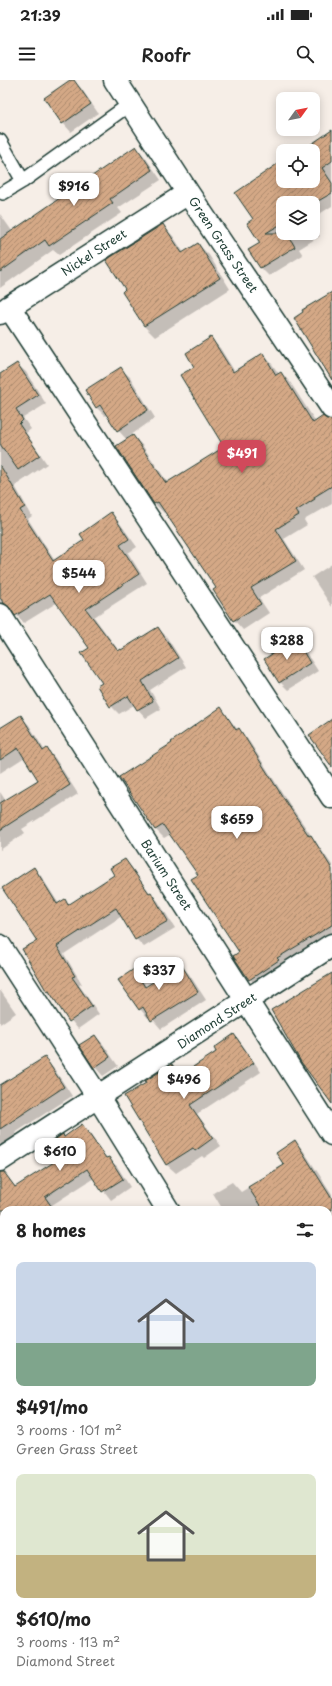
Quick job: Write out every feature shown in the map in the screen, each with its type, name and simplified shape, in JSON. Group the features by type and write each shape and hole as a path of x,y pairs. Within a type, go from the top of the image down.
{"street":[{"name":"Green Grass Street","path":"115,80 188,193 332,408"},
{"name":"Nickel Street","path":"4,310 188,193"},
{"path":"4,310 332,797"},
{"name":"Barium Street","path":"0,615 332,1134"},
{"name":"Diamond Street","path":"0,1160 332,945"},
{"path":"0,946 98,1097 166,1206"}],"lane":[{"path":"3,193 23,181 130,104"},
{"path":"0,141 23,181"}],"building":[{"path":"70,80 74,80 91,104 62,124 44,98"},
{"path":"332,130 332,161 322,168 332,183 332,193 320,200 320,196 276,196 276,227 266,233 276,233 276,240 291,240 295,247 260,268 248,250 260,243 247,223 253,219 235,193 276,165 276,188 320,188 320,144 311,144"},
{"path":"136,146 152,170 110,199 113,203 49,246 45,240 0,272 0,239"},
{"path":"163,224 182,253 198,243 220,278 144,326 122,292 125,289 106,260"},
{"path":"332,292 332,380 294,318 303,312 302,310"},
{"path":"211,337 233,372 263,353 276,375 281,372 313,423 323,416 332,420 332,486 314,497 315,499 296,511 299,515 276,529 296,561 251,588 261,604 233,621 213,590 216,588 158,502 154,504 116,446 133,435 166,483 224,447 180,375 194,367 186,353"},
{"path":"17,363 38,395 16,409 23,420 19,424 40,455 18,470 0,444 0,374"},
{"path":"121,367 148,410 117,431 100,405 96,408 85,390"},
{"path":"0,465 25,507 20,510 53,561 84,540 80,534 111,512 129,539 120,545 139,574 86,609 118,651 158,627 178,658 142,681 153,701 137,710 128,696 110,707 97,686 102,683 81,653 89,648 50,594 15,616 10,608 0,598"},
{"path":"296,639 310,663 279,683 264,659"},
{"path":"221,707 236,730 239,728 284,799 309,836 311,835 332,869 332,925 277,958 279,960 249,980 233,956 239,952 191,879 198,875 163,825 155,830 119,777 172,743 171,742"},
{"path":"21,715 43,751 47,748 70,785 0,830 0,803 38,780 18,748 0,760 0,728"},
{"path":"332,719 332,767 309,735"},
{"path":"125,859 149,893 151,892 168,921 135,940 116,908 57,946 75,976 72,977 92,1006 69,1022 49,991 47,992 22,949 37,941 2,888 34,867 57,904 65,899 68,905 114,875 110,868"},
{"path":"181,964 198,992 151,1021 143,1007 139,1010 118,980 134,969 145,987"},
{"path":"332,973 332,1104 301,1062 271,1010"},
{"path":"234,1034 254,1063 190,1105 213,1138 195,1151 193,1148 166,1165 124,1096 146,1083 145,1081 172,1064 179,1076 216,1052 214,1048"},
{"path":"95,1035 110,1057 94,1068 79,1045"},
{"path":"45,1057 64,1087 0,1129 0,1085"},
{"path":"82,1124 106,1158 109,1157 123,1179 102,1192 87,1169 45,1197 51,1206 0,1206 0,1172 4,1172 15,1187 54,1162 44,1147 63,1134 64,1137"},
{"path":"295,1140 332,1199 332,1206 260,1206 248,1187 284,1165 276,1153"}]}
